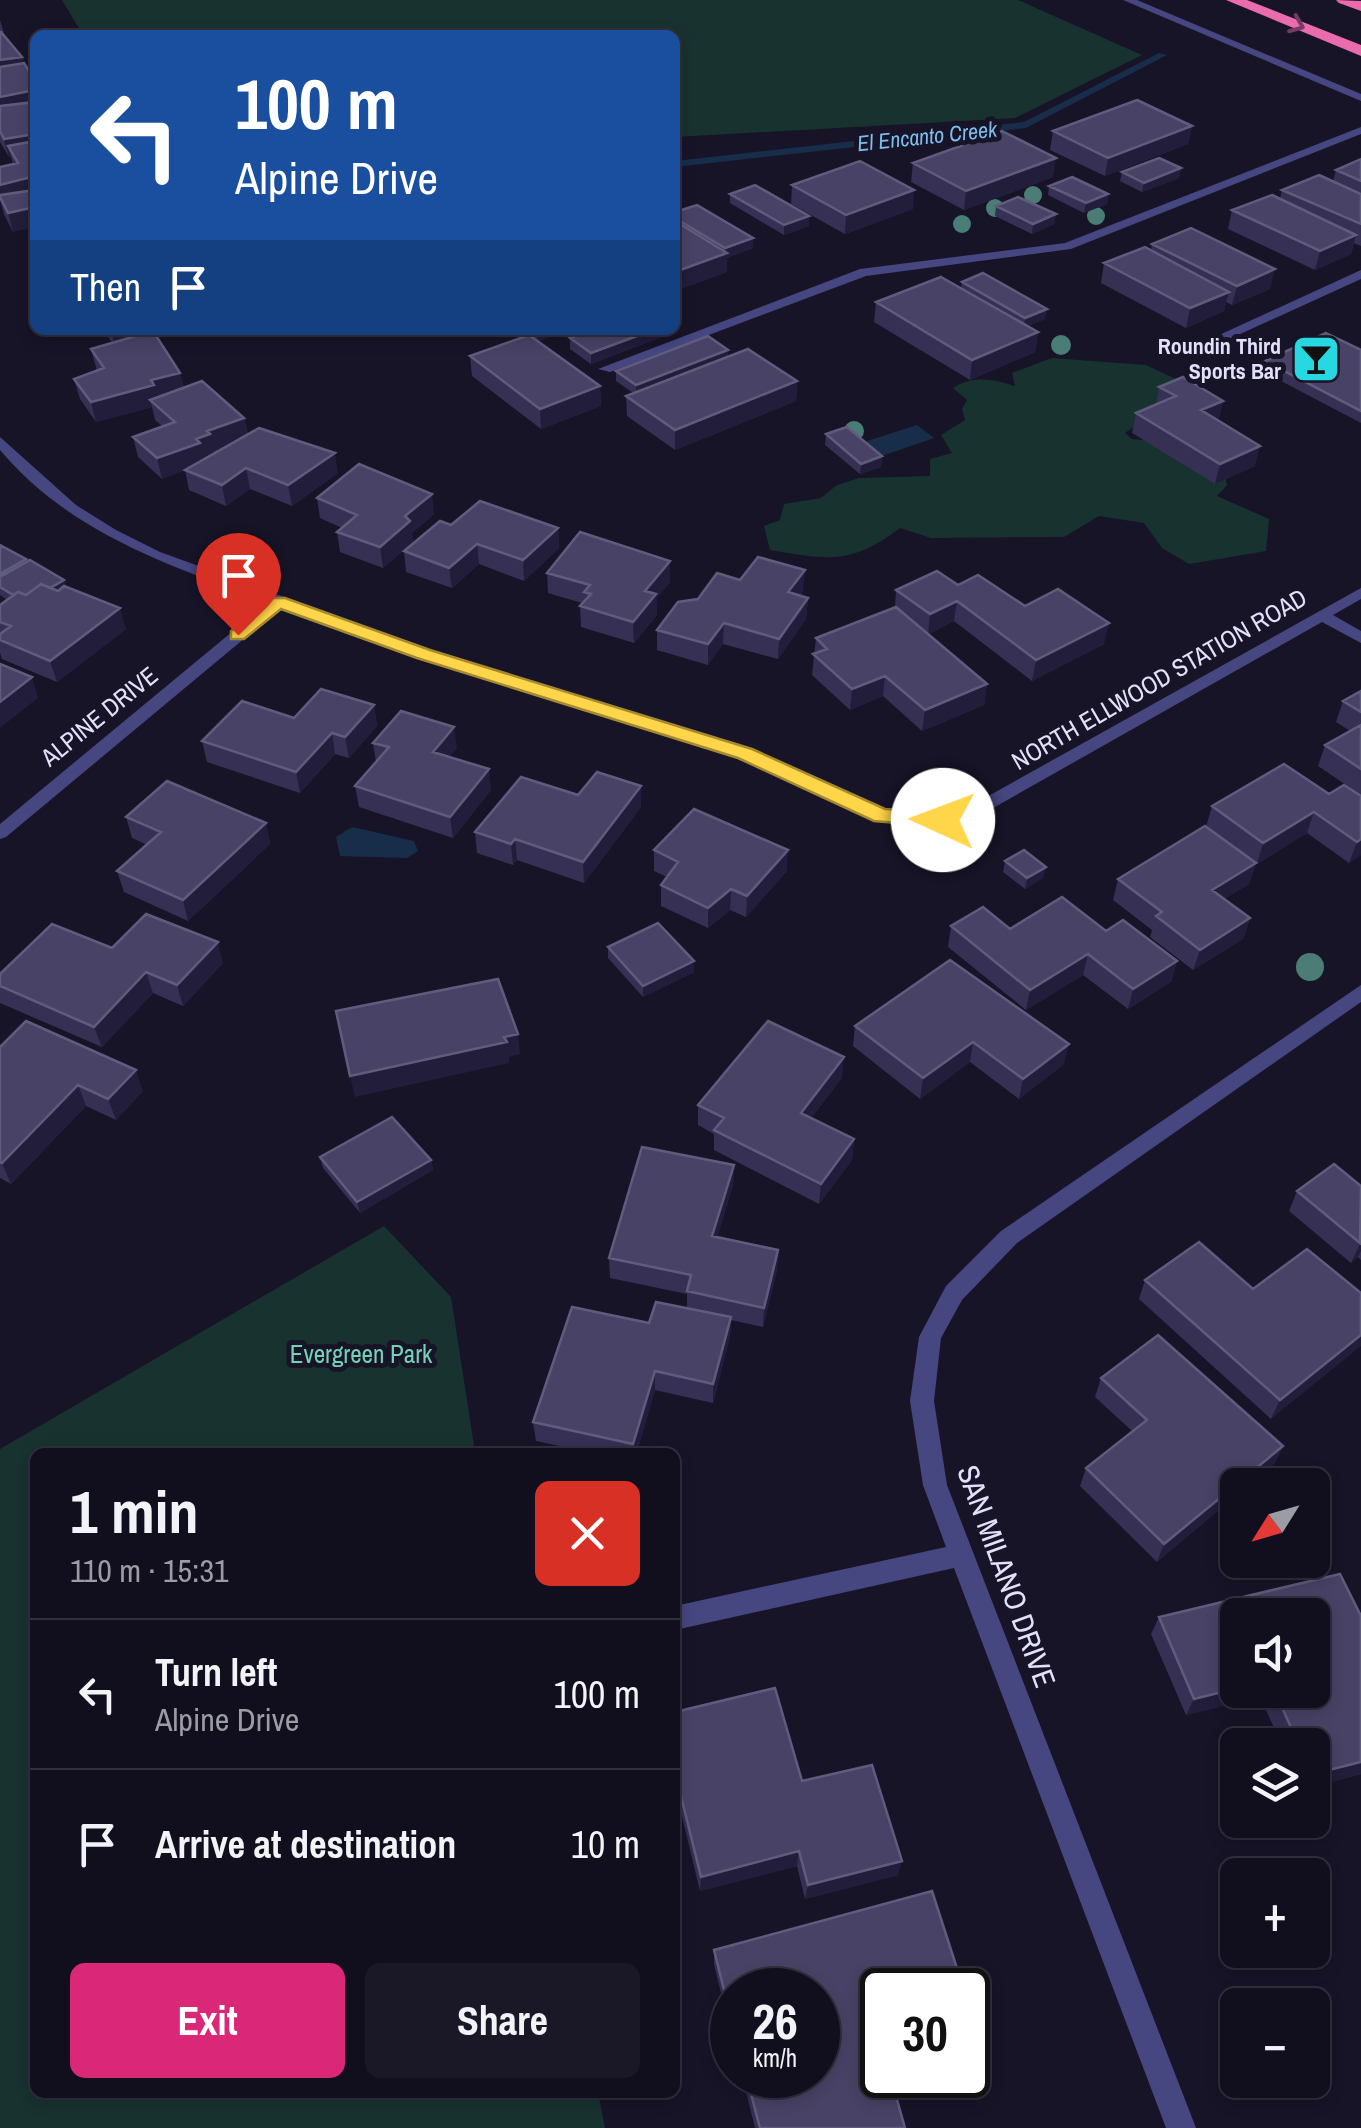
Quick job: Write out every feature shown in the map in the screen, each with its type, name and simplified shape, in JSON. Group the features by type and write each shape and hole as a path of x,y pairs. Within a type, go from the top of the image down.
{"highway":[{"path":"1234,0 1361,51"},
{"path":"1344,0 1361,6"}],"street":[{"path":"1128,0 1361,98"},
{"path":"605,369 881,268 990,259 1067,246 1361,130"},
{"path":"1211,342 1361,274"},
{"path":"1,443 30,477 88,522 155,555 278,602"},
{"name":"NORTH ELLWOOD STATION ROAD","path":"278,602 424,654 745,754 882,816 923,822 962,816 992,802 1361,593"},
{"name":"ALPINE DRIVE","path":"0,833 278,602"},
{"path":"1322,615 1361,638"},
{"name":"SAN MILANO DRIVE","path":"1180,2128 935,1485 922,1401 930,1337 954,1293 1010,1236 1361,992"},
{"path":"680,1617 962,1555"}],"green space":[{"path":"62,0 1018,0 1142,55 1015,118 680,137 680,30 80,30"},
{"path":"1052,358 1146,365 1182,382 1176,397 1125,433 1132,439 1166,442 1224,470 1227,485 1217,496 1269,519 1266,551 1189,564 1162,548 1144,523 1099,516 1064,537 931,538 900,528 867,548 838,557 770,550 764,526 780,520 784,504 821,498 837,485 859,478 930,476 930,459 952,453 941,435 965,420 962,409 967,400 953,388 983,380 1015,386 1012,373"},
{"name":"Evergreen Park","path":"384,1226 451,1297 474,1448 30,1448 30,2098 599,2098 605,2128 0,2128 0,1449"}],"water":[{"path":"917,425 934,438 879,457 861,443"},
{"path":"352,827 414,841 418,851 407,858 340,856 336,837"}],"building":[{"path":"1,32 22,57 0,60"},
{"path":"24,63 30,73 30,91 0,97 0,67"},
{"path":"1137,100 1192,126 1108,158 1053,131"},
{"path":"30,103 30,135 4,139 0,131 0,106"},
{"path":"1002,131 1056,158 966,191 913,163"},
{"path":"30,142 30,177 0,185 0,167 18,163 8,146"},
{"path":"1159,158 1181,168 1144,183 1122,172"},
{"path":"1361,159 1361,181 1336,170"},
{"path":"860,161 914,190 846,215 792,185"},
{"path":"1319,175 1361,194 1361,224 1282,190"},
{"path":"1072,177 1108,194 1086,203 1049,186"},
{"path":"755,185 809,216 784,225 730,194"},
{"path":"30,191 30,208 8,213 0,195"},
{"path":"1272,195 1356,235 1320,251 1232,210"},
{"path":"1018,197 1056,214 1033,224 996,206"},
{"path":"697,205 753,238 725,248 680,221 680,210"},
{"path":"680,224 727,253 680,270"},
{"path":"1191,228 1275,269 1237,286 1152,244"},
{"path":"1145,247 1229,292 1190,308 1104,263"},
{"path":"983,273 1047,309 1025,318 962,282"},
{"path":"941,277 1038,332 972,360 876,302"},
{"path":"1326,333 1361,350 1361,411 1265,361"},
{"path":"139,335 156,335 180,373 151,380 154,385 91,402 74,379 104,368 91,349"},
{"path":"529,335 600,386 540,409 470,356"},
{"path":"579,335 640,335 591,353 570,338"},
{"path":"708,336 728,350 636,385 616,371"},
{"path":"748,349 797,381 675,430 626,396"},
{"path":"1183,377 1223,401 1201,410 1260,446 1220,464 1136,413 1176,396 1159,387"},
{"path":"202,381 244,418 207,431 210,434 196,439 200,443 157,458 133,437 175,422 150,400"},
{"path":"847,427 882,456 861,464 826,434"},
{"path":"259,428 335,453 288,485 246,468 222,485 185,470"},
{"path":"359,464 432,494 405,516 410,521 380,547 337,532 357,515 317,498"},
{"path":"480,501 558,528 523,560 477,544 449,568 404,551 440,521 451,525"},
{"path":"580,532 670,561 645,591 656,594 633,622 580,606 591,594 584,592 590,585 547,573"},
{"path":"0,545 26,559 0,574"},
{"path":"758,557 805,570 788,592 808,598 779,639 724,623 708,644 657,630 678,602 698,599 717,573 740,580"},
{"path":"30,560 64,580 50,588 41,584 26,595 13,595 0,587 0,577"},
{"path":"937,571 958,585 978,575 1025,606 1058,589 1109,623 1036,660 957,601 930,614 896,590"},
{"path":"41,584 58,591 64,586 120,608 50,661 0,640 0,634 11,626 0,622 0,605 18,592 26,595"},
{"path":"896,607 987,684 925,710 885,676 852,689 813,654 827,649 816,638"},
{"path":"0,664 32,677 0,702"},
{"path":"321,689 374,705 345,737 332,733 296,772 202,741 242,701 294,718"},
{"path":"1361,691 1361,712 1343,701"},
{"path":"401,711 454,727 433,752 489,769 450,817 355,786 389,747 373,743"},
{"path":"1361,725 1361,769 1325,745"},
{"path":"1284,764 1329,794 1344,785 1361,796 1361,839 1357,842 1314,812 1263,843 1212,806"},
{"path":"597,772 641,786 583,862 515,839 511,844 475,832 521,777 578,795"},
{"path":"167,781 266,823 183,900 117,871 161,832 126,817"},
{"path":"694,809 788,850 747,896 731,889 708,908 661,885 678,862 654,850"},
{"path":"1205,826 1256,863 1212,890 1250,918 1200,950 1156,916 1162,912 1118,879"},
{"path":"1024,850 1046,867 1027,878 1005,861"},
{"path":"1062,897 1106,931 1123,920 1177,961 1133,989 1088,954 1030,990 951,926 983,907 1010,929"},
{"path":"146,914 218,942 177,985 146,972 94,1027 0,986 0,974 52,924 112,948"},
{"path":"658,923 694,961 643,986 608,947"},
{"path":"950,960 1069,1044 1023,1079 973,1042 923,1078 855,1026"},
{"path":"498,979 518,1034 504,1037 507,1042 350,1076 336,1011"},
{"path":"26,1021 136,1070 108,1099 78,1085 2,1163 0,1047"},
{"path":"768,1021 844,1057 801,1113 854,1139 821,1184 714,1130 724,1118 698,1105"},
{"path":"392,1117 431,1160 357,1202 320,1157"},
{"path":"642,1147 734,1165 712,1236 778,1250 764,1308 687,1291 691,1275 609,1258"},
{"path":"1334,1164 1361,1186 1360,1243 1297,1191"},
{"path":"1199,1242 1253,1289 1307,1249 1361,1293 1361,1335 1280,1400 1145,1280"},
{"path":"656,1302 731,1317 713,1384 655,1371 633,1444 533,1422 572,1307 649,1323"},
{"path":"1158,1335 1283,1446 1256,1468 1220,1468 1220,1498 1164,1544 1086,1468 1147,1420 1101,1378"},
{"path":"1340,1574 1361,1616 1361,1762 1330,1770 1330,1728 1291,1728 1282,1708 1330,1708 1330,1598 1239,1598"},
{"path":"1220,1603 1220,1692 1194,1699 1159,1617"},
{"path":"775,1688 802,1781 872,1765 902,1861 808,1885 799,1851 701,1877 680,1792 680,1711"},
{"path":"932,1891 957,1968 860,1968 860,2098 897,2098 905,2128 760,2128 752,2098 840,2098 840,1968 718,1968 714,1950"}],"waterway":[{"name":"El Encanto Creek","path":"680,163 1026,125 1162,55"}],"place":[{"name":"Roundin Third Sports Bar","path":"1316,359"}],"route":[{"path":"238,635 278,602 424,654 745,754 882,816 923,822 943,820"}]}
